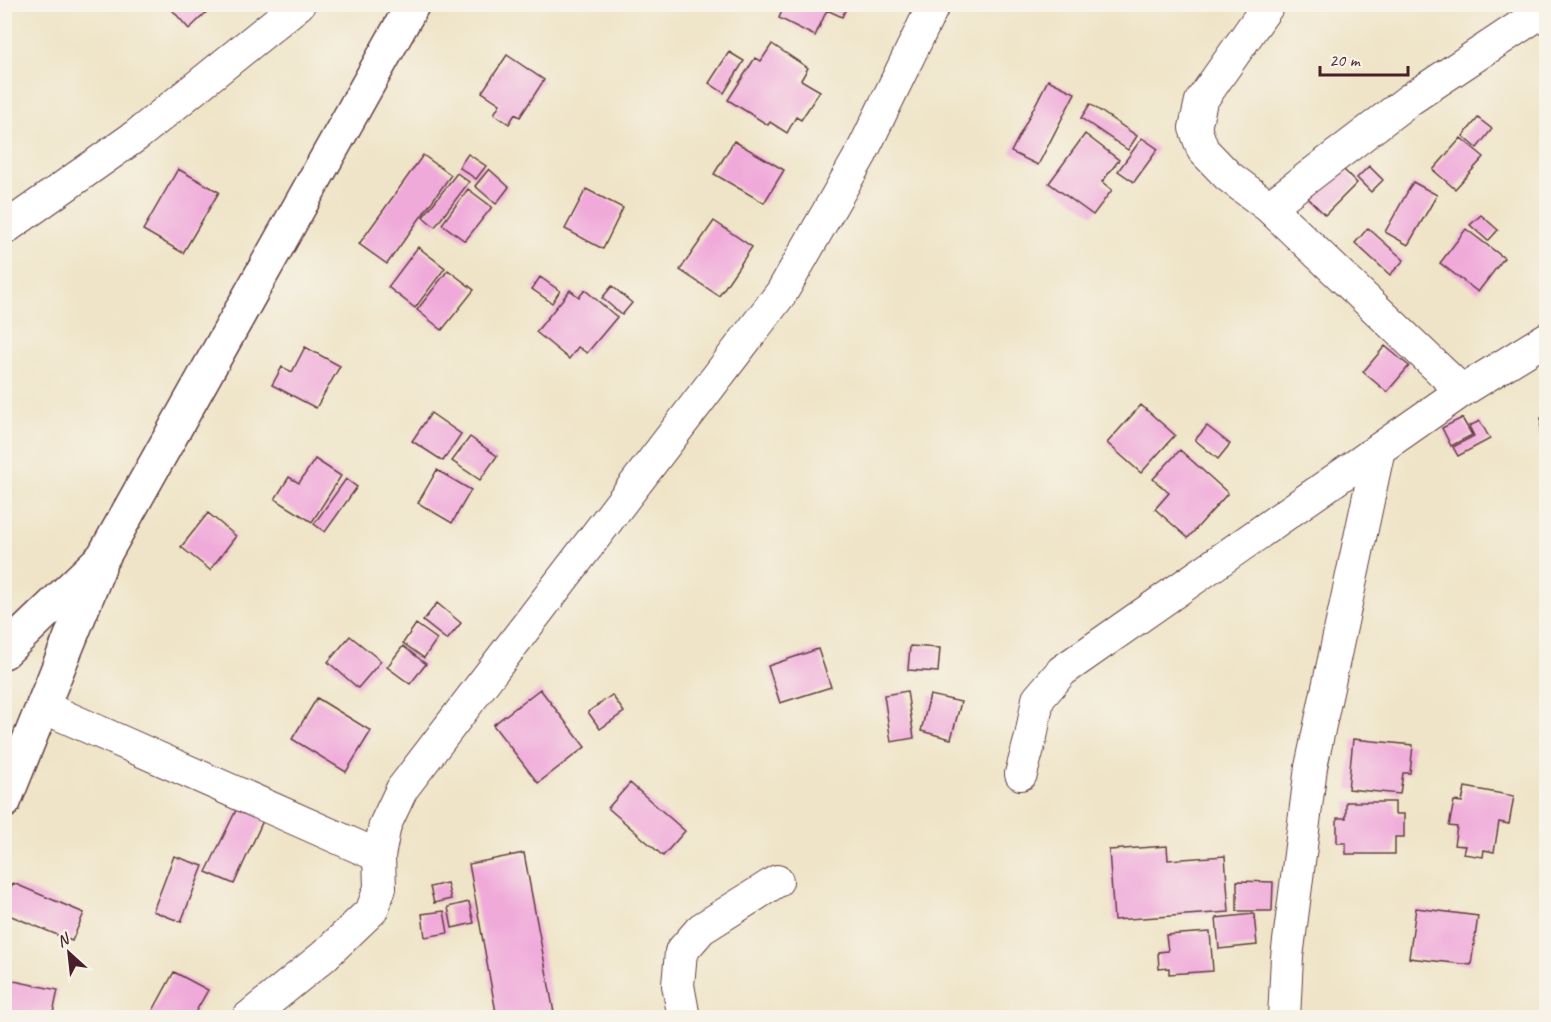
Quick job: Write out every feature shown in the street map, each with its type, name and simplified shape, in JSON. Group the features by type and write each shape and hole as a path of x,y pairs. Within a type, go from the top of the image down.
{"street":[{"path":"4,229 137,135 299,4"},
{"path":"4,802 103,557 413,4"},
{"path":"248,1017 324,956 372,910 381,888 380,856 385,825 402,789 782,292 861,154 934,4"},
{"path":"1269,4 1201,101 1195,128 1203,150 1228,176 1269,207 1462,391"},
{"path":"1269,207 1409,100 1546,9"},
{"path":"1021,774 1038,699 1062,671 1462,391 1546,339"},
{"path":"1284,1017 1287,957 1311,767 1379,449"},
{"path":"4,652 103,557"},
{"path":"43,707 380,856"},
{"path":"684,1017 678,985 681,952 701,929 777,881"}],"building":[{"path":"167,4 215,4 189,29"},
{"path":"785,4 848,4 842,17 827,10 815,36 779,18"},
{"path":"772,44 808,68 801,80 820,91 801,120 796,117 787,133 770,122 768,125 728,100 755,58 761,61"},
{"path":"729,52 744,61 724,93 709,83"},
{"path":"507,55 544,80 520,117 515,114 509,124 494,114 500,104 482,92"},
{"path":"1048,80 1075,93 1038,165 1011,152"},
{"path":"1090,104 1137,136 1128,150 1081,118"},
{"path":"1478,118 1492,129 1477,148 1463,136"},
{"path":"1085,134 1119,160 1102,182 1112,190 1093,215 1049,183"},
{"path":"1142,138 1158,149 1134,182 1118,171"},
{"path":"1461,138 1484,157 1455,189 1433,170"},
{"path":"734,141 784,170 764,203 714,174"},
{"path":"468,154 486,166 476,179 459,167"},
{"path":"423,155 451,175 387,264 359,244"},
{"path":"1340,166 1357,183 1325,215 1308,198"},
{"path":"1369,166 1383,180 1371,192 1357,178"},
{"path":"178,169 219,192 183,253 143,230"},
{"path":"489,169 509,187 496,204 475,186"},
{"path":"457,173 469,182 435,227 423,217"},
{"path":"1413,182 1437,195 1408,245 1385,232"},
{"path":"468,189 492,207 465,241 442,224"},
{"path":"586,189 623,208 603,249 565,229"},
{"path":"1481,215 1498,230 1488,241 1470,225"},
{"path":"714,221 752,247 719,296 680,270"},
{"path":"1368,228 1404,260 1390,275 1355,243"},
{"path":"1466,229 1504,258 1478,292 1440,263"},
{"path":"418,247 445,268 415,308 388,287"},
{"path":"448,270 474,290 442,330 417,310"},
{"path":"540,277 560,291 552,303 532,289"},
{"path":"612,286 632,303 622,315 602,298"},
{"path":"570,290 579,297 585,290 617,317 587,353 578,347 569,359 536,332"},
{"path":"1385,346 1409,366 1387,392 1363,372"},
{"path":"305,347 340,366 316,408 272,385 282,367 292,372"},
{"path":"1141,405 1175,435 1141,473 1107,443"},
{"path":"431,413 461,434 443,461 412,441"},
{"path":"1462,418 1472,435 1451,446 1442,428"},
{"path":"1541,418 1546,418 1546,438 1540,438"},
{"path":"1480,421 1490,439 1458,456 1453,447 1474,436 1469,426"},
{"path":"1207,426 1230,444 1218,459 1195,440"},
{"path":"470,437 497,456 480,480 452,461"},
{"path":"1180,450 1228,493 1188,538 1155,509 1169,493 1153,479"},
{"path":"315,459 341,476 312,522 275,499 289,477 299,483"},
{"path":"437,470 471,490 452,523 418,503"},
{"path":"346,479 357,487 325,532 314,524"},
{"path":"208,513 236,536 210,570 181,547"},
{"path":"437,603 461,623 447,640 423,621"},
{"path":"416,624 437,639 424,658 403,643"},
{"path":"350,636 381,661 358,688 328,662"},
{"path":"403,646 426,664 410,684 387,667"},
{"path":"910,646 940,648 938,672 908,670"},
{"path":"818,649 831,687 780,703 768,666"},
{"path":"540,689 585,747 538,783 493,725"},
{"path":"907,691 914,738 891,742 884,695"},
{"path":"612,695 624,712 600,729 588,712"},
{"path":"930,695 961,702 951,739 921,731"},
{"path":"317,698 371,731 346,772 292,739"},
{"path":"1353,739 1413,745 1410,773 1403,773 1400,794 1348,789"},
{"path":"630,783 685,831 663,856 608,808"},
{"path":"1465,787 1514,796 1509,824 1499,822 1494,852 1484,850 1483,857 1463,854 1465,846 1454,845 1457,827 1449,826 1454,801 1462,802"},
{"path":"240,802 266,814 234,884 206,872"},
{"path":"1346,802 1395,802 1395,814 1404,814 1404,837 1395,837 1395,854 1346,854 1346,843 1337,843 1337,818 1346,818"},
{"path":"1167,846 1168,860 1225,856 1229,912 1114,920 1109,850"},
{"path":"524,853 555,1018 497,1018 469,864"},
{"path":"174,856 203,866 181,922 153,911"},
{"path":"1237,881 1273,882 1272,911 1237,911"},
{"path":"13,883 84,913 72,941 4,913 4,903"},
{"path":"447,883 451,899 434,903 430,887"},
{"path":"469,902 474,923 452,928 448,907"},
{"path":"1416,908 1478,916 1471,965 1409,958"},
{"path":"444,911 448,933 425,937 422,914"},
{"path":"1254,914 1257,945 1219,949 1216,918"},
{"path":"1210,932 1213,971 1169,974 1169,968 1159,969 1158,952 1168,951 1166,935"},
{"path":"174,972 208,990 192,1018 153,1018 150,1016"},
{"path":"4,979 58,990 52,1018 4,1018"}]}
